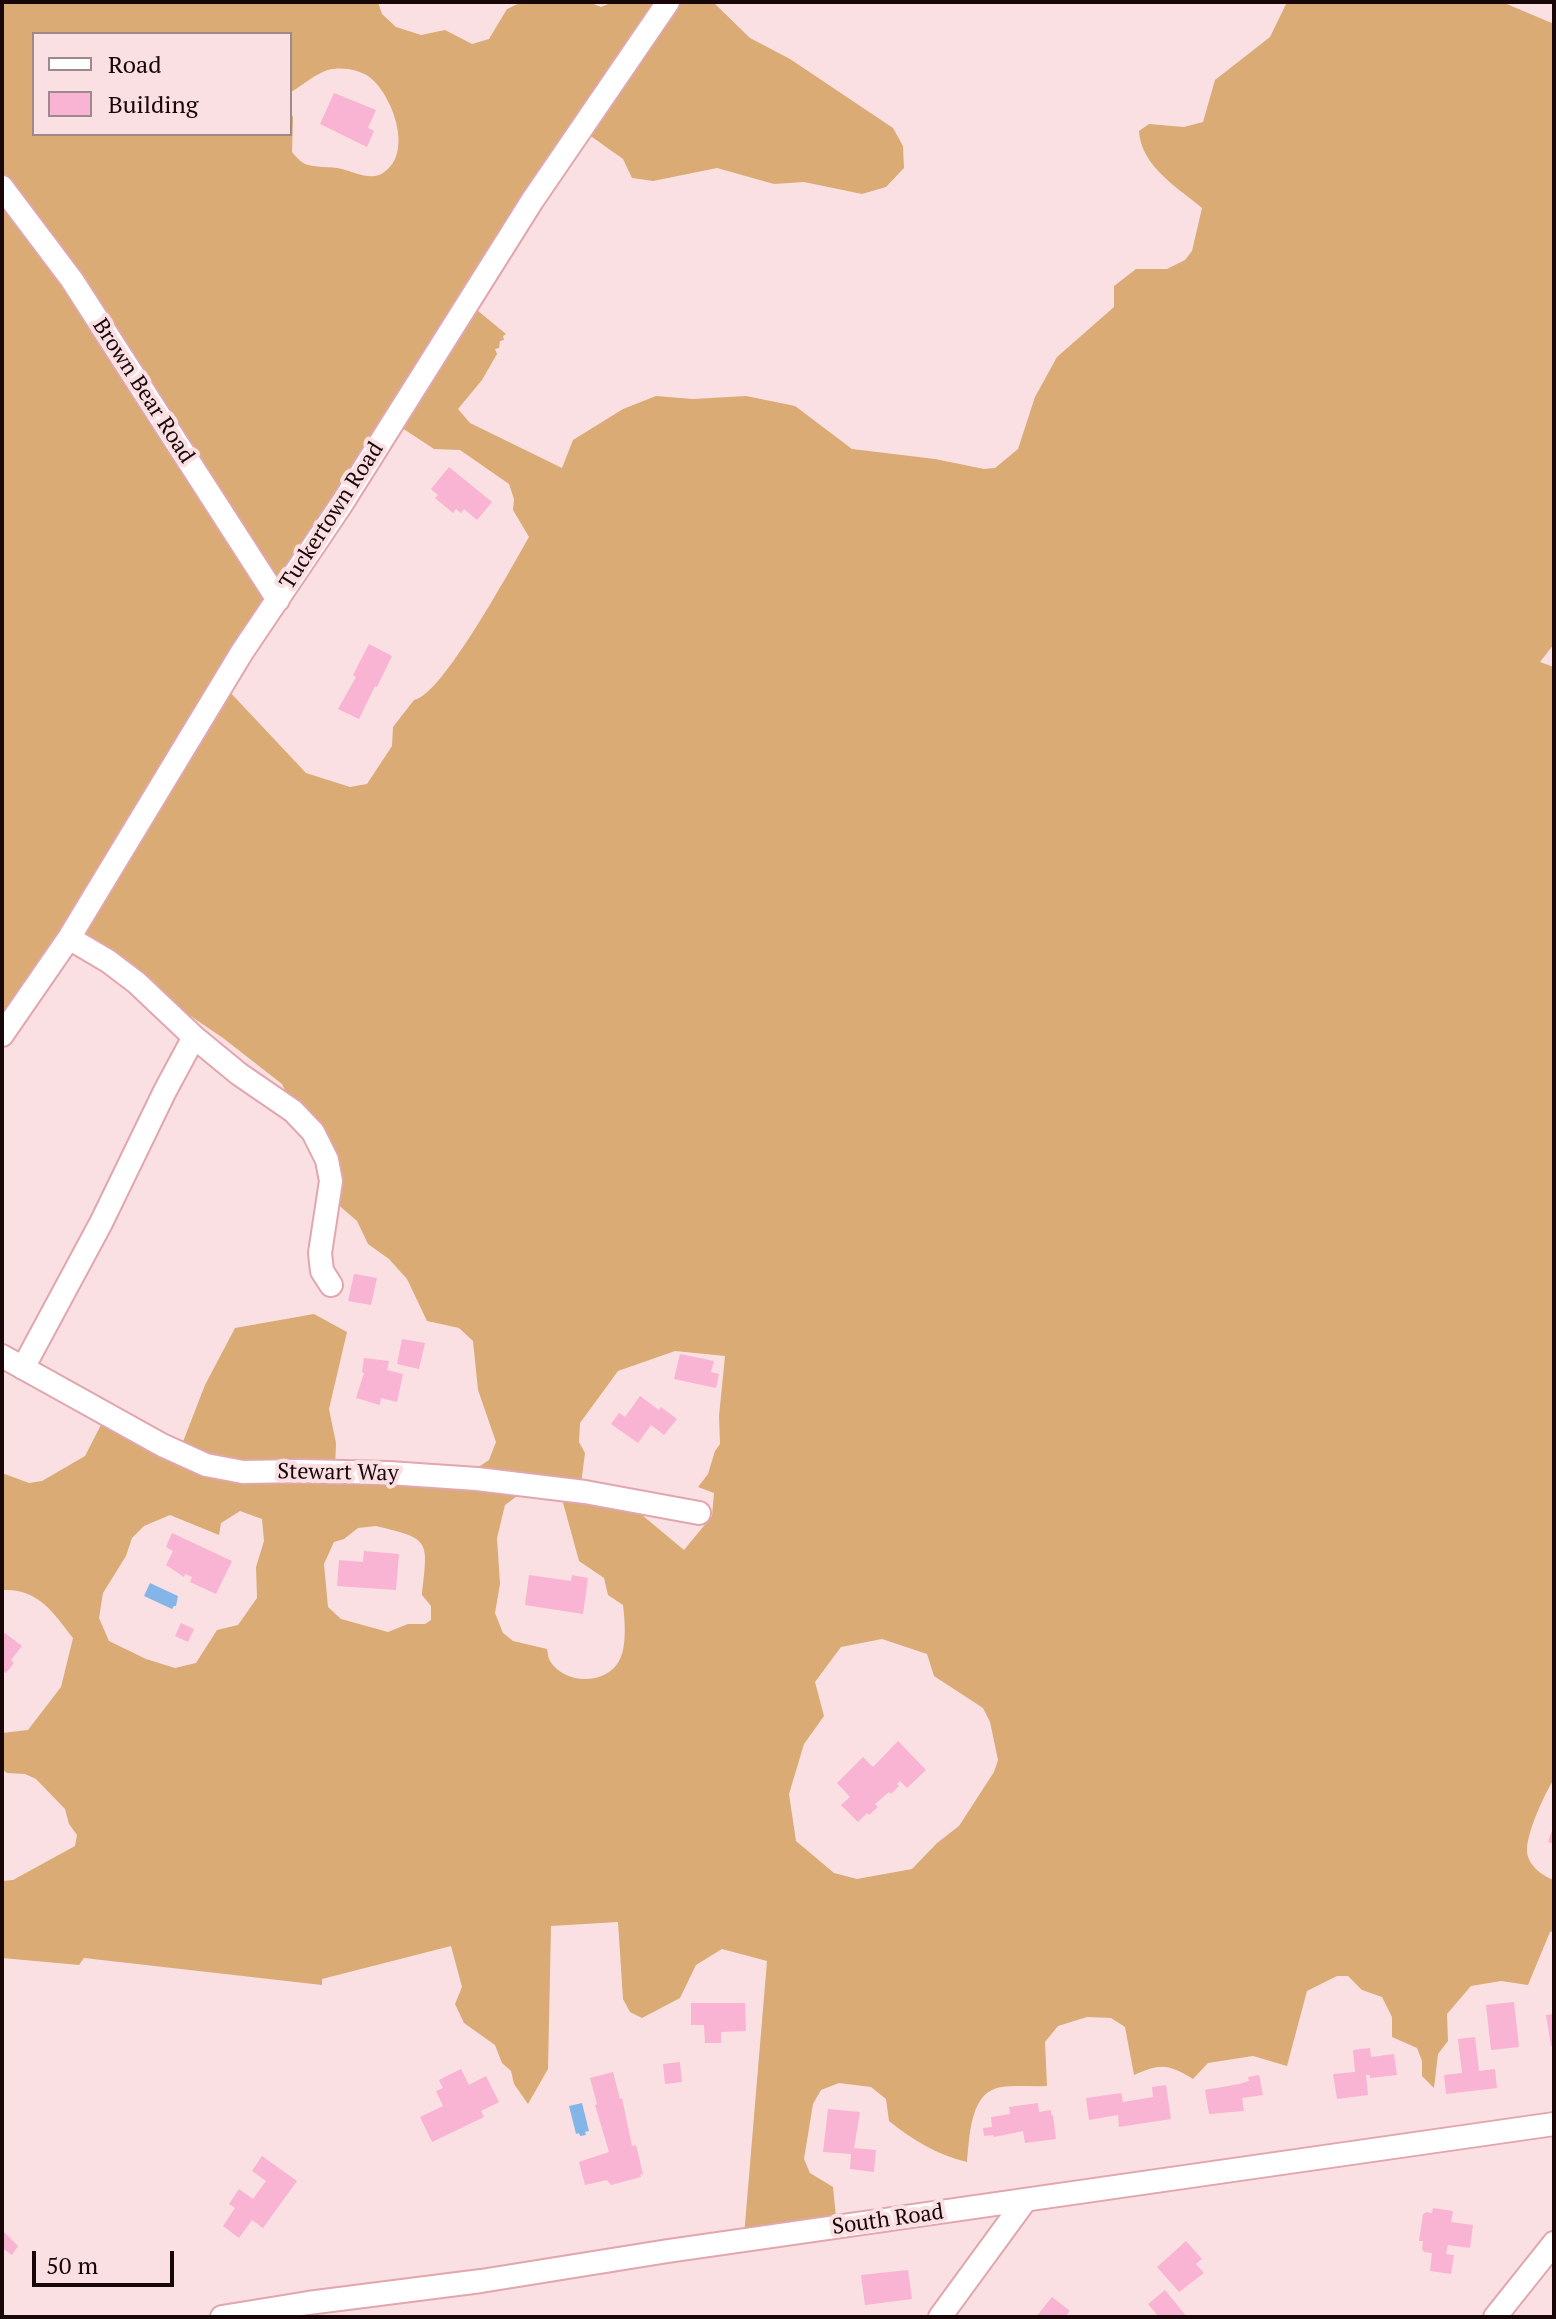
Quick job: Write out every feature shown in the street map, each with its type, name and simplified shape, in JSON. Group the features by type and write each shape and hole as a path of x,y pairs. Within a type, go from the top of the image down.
{"street":[{"name":"Tuckertown Road","path":"2,1035 69,938 242,652 341,505 532,201 668,2"},
{"name":"Brown Bear Road","path":"2,187 72,280 278,600"},
{"path":"69,938 127,976 194,1037 239,1074 293,1111 313,1132 327,1160 331,1181 320,1253 322,1271 331,1285"},
{"path":"9,1362 101,1223 194,1037"},
{"name":"Stewart Way","path":"9,1362 162,1445 206,1465 243,1472 389,1473 477,1479 585,1492 699,1513"},
{"name":"South Road","path":"222,2317 1554,2124"},
{"path":"940,2317 1024,2202"},
{"path":"1495,2317 1554,2243"}],"shaded area":[{"path":"2,2 378,2 382,14 396,27 421,35 445,30 472,44 489,39 507,9 522,2 589,2 601,7 613,2 713,2 750,38 790,59 893,128 903,146 904,168 886,187 862,194 804,182 774,184 717,168 653,181 632,178 623,159 585,132 472,306 506,334 499,348 495,349 497,354 482,380 458,409 470,423 562,468 573,440 623,409 656,396 693,399 746,396 795,406 852,449 935,459 984,469 995,468 1018,449 1035,397 1057,357 1114,307 1114,286 1136,269 1167,269 1185,260 1192,251 1202,208 1153,165 1141,143 1139,131 1149,124 1184,127 1203,122 1215,80 1270,37 1287,2 1502,2 1554,24 1554,644 1540,662 1554,667 1554,1779 1530,1832 1527,1854 1536,1869 1554,1880 1554,1931 1550,1932 1528,1985 1501,1981 1471,1986 1447,2014 1448,2041 1438,2054 1434,2088 1422,2076 1422,2061 1417,2048 1392,2037 1392,2017 1382,1997 1362,1990 1348,1976 1337,1976 1307,1991 1287,2066 1253,2056 1208,2063 1193,2079 1164,2067 1134,2075 1125,2027 1111,2018 1087,2017 1058,2026 1045,2042 1047,2086 1002,2087 991,2090 983,2097 973,2117 967,2162 926,2146 889,2121 886,2099 871,2087 839,2083 821,2090 813,2104 804,2159 810,2173 833,2187 837,2227 744,2236 767,1961 722,1949 696,1965 680,1998 642,2018 630,2012 623,1999 618,1922 551,1926 548,2069 528,2104 514,2084 511,2071 502,2063 495,2045 464,2023 455,2004 462,1987 451,1946 322,1979 322,1985 84,1958 79,1965 2,1958 2,1881 13,1880 75,1846 77,1835 69,1824 65,1809 36,1779 25,1774 7,1773 2,1769 2,1733 28,1730 61,1687 73,1638 35,1597 15,1590 2,1590 2,1473 29,1483 42,1481 85,1456 106,1415 179,1452 205,1385 235,1328 314,1314 347,1332 329,1409 336,1443 335,1469 474,1470 489,1460 496,1442 478,1390 473,1341 459,1328 427,1321 407,1279 389,1259 368,1244 357,1221 335,1202 322,1202 315,1155 282,1084 223,1038 74,937 2,1040","holes":["399,426 434,449 460,450 509,484 514,499 513,510 529,537 458,654 441,677 426,693 414,700 393,727 392,746 367,784 350,787 306,773 227,689","675,1351 725,1356 719,1416 720,1444 708,1474 698,1487 714,1493 712,1516 684,1550 624,1500 580,1491 585,1453 579,1442 580,1423 618,1371","525,1490 562,1499 579,1561 604,1578 608,1595 623,1605 623,1649 619,1661 605,1674 585,1679 565,1674 549,1660 547,1649 513,1641 503,1633 495,1613 500,1584 497,1538 505,1505","240,1511 262,1519 264,1541 256,1567 257,1598 238,1625 217,1630 196,1663 175,1668 146,1659 109,1641 99,1618 103,1593 126,1556 132,1538 144,1526 170,1515 219,1535 221,1523","376,1526 407,1535 422,1545 425,1552 422,1595 431,1606 431,1620 388,1632 341,1619 328,1607 324,1564 334,1542 344,1539 358,1528","882,1639 927,1654 934,1676 983,1708 990,1722 998,1760 994,1772 959,1826 912,1869 857,1879 834,1873 796,1841 789,1794 804,1744 824,1716 815,1682 841,1647"]}],"water":[{"path":"150,1583 178,1596 176,1606 172,1609 144,1596"},
{"path":"582,2103 589,2131 580,2136 576,2134 569,2106"}],"building":[{"path":"334,93 376,110 368,128 374,131 367,147 320,124"},
{"path":"449,467 492,502 477,520 464,509 461,513 456,509 453,513 435,498 438,495 431,489"},
{"path":"369,644 392,656 359,719 338,709 356,677 353,675"},
{"path":"354,1274 377,1278 371,1305 348,1301"},
{"path":"402,1339 425,1343 419,1369 397,1364"},
{"path":"680,1354 714,1361 711,1372 719,1374 716,1388 674,1379"},
{"path":"364,1358 389,1361 387,1370 403,1374 397,1402 381,1398 380,1405 356,1398 364,1373"},
{"path":"640,1396 677,1419 664,1435 651,1425 638,1443 611,1424 619,1413 625,1417"},
{"path":"172,1533 232,1561 216,1594 190,1582 192,1577 185,1574 184,1577 166,1565 173,1551 166,1547"},
{"path":"364,1551 399,1554 396,1590 337,1586 339,1560 363,1562"},
{"path":"529,1575 571,1581 572,1575 588,1578 583,1614 525,1605"},
{"path":"181,1623 194,1629 188,1642 175,1636"},
{"path":"5,1633 22,1646 6,1673 2,1670 2,1636"},
{"path":"898,1741 926,1770 907,1788 900,1781 891,1794 889,1792 875,1804 878,1807 858,1822 841,1805 850,1797 837,1783 863,1757 873,1767"},
{"path":"1554,1825 1554,1844 1548,1842"},
{"path":"1514,2002 1519,2047 1491,2050 1486,2005"},
{"path":"691,2003 745,2003 746,2031 721,2032 721,2043 705,2043 704,2025 691,2025"},
{"path":"1554,2014 1554,2045 1551,2046 1546,2015"},
{"path":"1475,2037 1479,2071 1495,2069 1497,2088 1446,2094 1444,2075 1462,2073 1458,2039"},
{"path":"1370,2048 1371,2057 1394,2054 1397,2075 1370,2078 1366,2075 1368,2095 1337,2099 1333,2074 1355,2072 1353,2050"},
{"path":"680,2062 682,2082 665,2084 663,2064"},
{"path":"461,2069 469,2085 486,2076 499,2102 481,2111 484,2117 432,2142 420,2117 443,2106 436,2091 443,2088 439,2080"},
{"path":"613,2072 632,2146 636,2145 643,2174 611,2185 607,2180 585,2185 579,2162 609,2152 590,2078"},
{"path":"1259,2075 1263,2095 1242,2098 1244,2111 1209,2114 1205,2090 1239,2084 1249,2081 1248,2077"},
{"path":"1166,2085 1171,2119 1119,2127 1118,2115 1089,2120 1086,2098 1121,2093 1123,2102 1153,2097 1152,2087"},
{"path":"1038,2103 1039,2112 1051,2110 1056,2139 1025,2143 1023,2131 984,2136 983,2128 992,2127 991,2117 1010,2114 1009,2107"},
{"path":"828,2109 860,2112 854,2148 876,2150 874,2172 850,2169 851,2154 823,2152"},
{"path":"262,2156 297,2181 263,2228 252,2220 239,2238 223,2226 235,2208 229,2204 239,2189 253,2199 266,2181 252,2171"},
{"path":"1433,2208 1453,2211 1451,2222 1473,2225 1470,2248 1448,2245 1446,2254 1454,2255 1451,2274 1430,2271 1432,2253 1424,2252 1423,2241 1419,2241 1423,2214 1432,2213"},
{"path":"2,2230 18,2246 12,2255 2,2248"},
{"path":"1186,2241 1202,2259 1196,2264 1204,2273 1179,2292 1157,2267"},
{"path":"908,2270 912,2299 865,2305 861,2275"},
{"path":"1165,2290 1187,2317 1159,2317 1148,2304"},
{"path":"1052,2297 1070,2311 1065,2317 1036,2317"}]}
